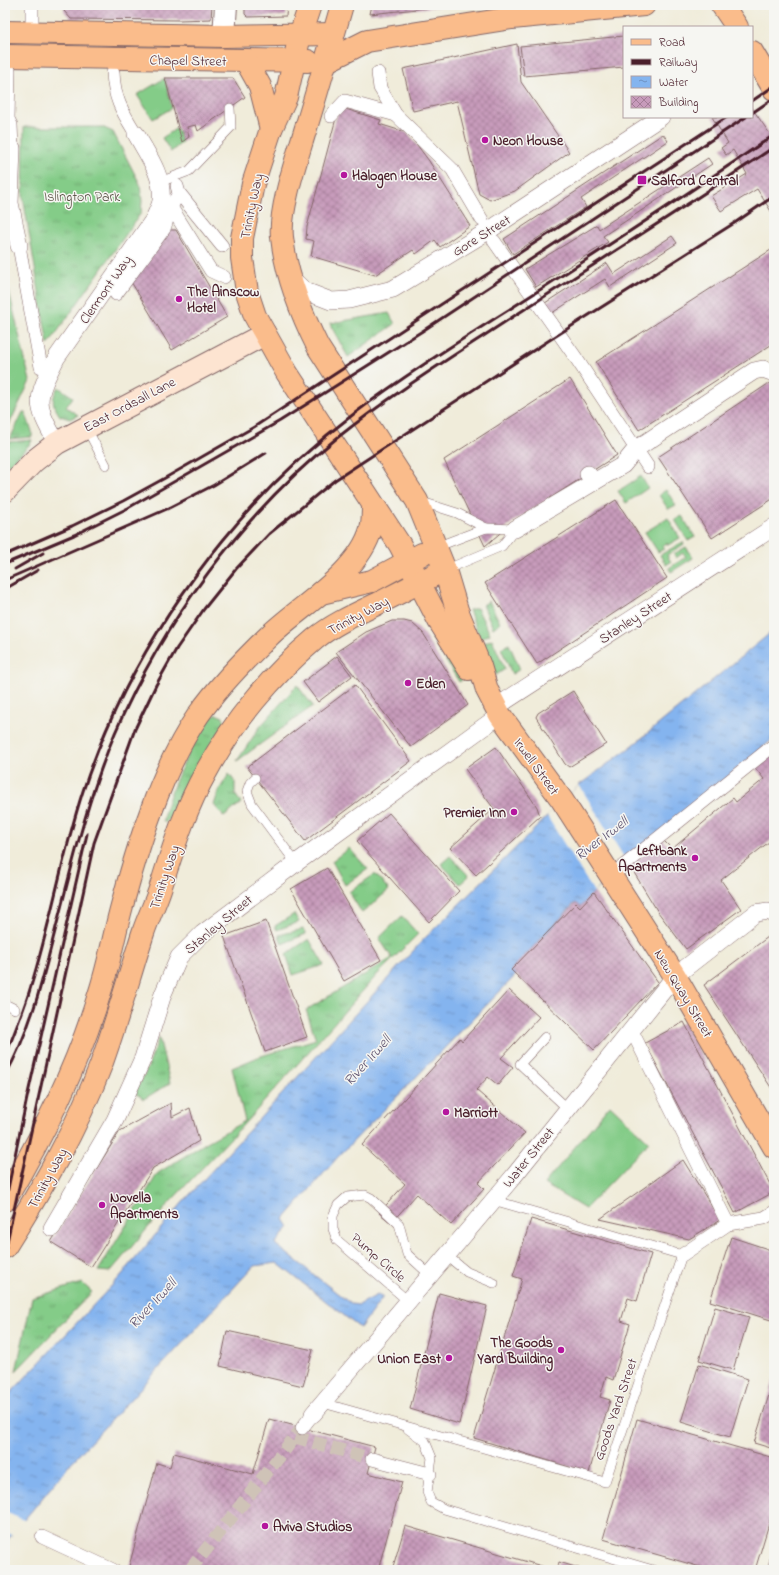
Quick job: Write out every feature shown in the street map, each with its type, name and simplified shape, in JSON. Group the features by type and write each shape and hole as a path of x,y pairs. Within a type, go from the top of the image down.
{"main road":[{"name":"Trinity Way","path":"310,5 300,34 286,97 271,129 253,184 242,238 242,258 247,292 255,316 287,373 400,545 419,582"},
{"path":"342,5 294,167 284,210 282,236 290,278 300,308 318,347 417,500 445,570"},
{"name":"Chapel Street","path":"7,63 246,61 325,62 367,41 512,18 644,5"},
{"path":"722,5 736,26"},
{"name":"Chapel Street","path":"5,32 224,36 334,34 367,41"},
{"path":"753,55 774,88"},
{"path":"246,61 260,86 271,129"},
{"name":"East Ordsall Lane","path":"5,491 34,461 57,443 265,334"},
{"path":"320,594 361,552 371,529 373,505"},
{"name":"Trinity Way","path":"5,1200 43,1133 79,1055 100,994 136,857 165,780 183,741 199,715 228,679 270,635 320,594 372,581 436,547"},
{"name":"Trinity Way","path":"5,1247 35,1201 63,1151 100,1067 118,1016 144,931 179,831 206,771 250,706 273,679 296,656 337,624 445,570"},
{"name":"Irwell Street","path":"445,570 457,610 494,704"},
{"name":"Irwell Street","path":"419,582 439,621 476,681 562,800 589,842"},
{"name":"New Quay Street","path":"589,842 675,976 774,1147"}],"street":[{"path":"32,5 32,21"},
{"path":"224,36 226,5"},
{"path":"7,63 8,119 11,124 12,148 8,203 19,246 41,367"},
{"path":"113,72 114,90 121,108 136,134"},
{"path":"378,73 380,88 396,115 452,169 482,220"},
{"path":"331,116 345,101 396,115"},
{"name":"Gore Street","path":"290,278 305,291 331,301 349,300 393,289 488,231 659,118"},
{"name":"Clermont Way","path":"57,443 39,408 39,396 44,381 57,357 154,219 161,201 160,182 155,167 136,134"},
{"path":"116,294 164,229 178,189 222,246"},
{"path":"171,207 211,271 224,277"},
{"path":"494,241 576,358 648,467"},
{"path":"515,529 591,478 623,465 636,449 754,371 772,369"},
{"name":"Stanley Street","path":"52,1228 115,1120 143,1058 163,994 179,957 202,934 296,863 494,704 774,527"},
{"path":"611,876 774,744"},
{"name":"Water Street","path":"302,1428 493,1200 675,976 754,914 762,910 774,910"},
{"path":"631,1029 728,1224"},
{"path":"682,1255 728,1224 764,1218 774,1212"},
{"path":"372,1459 430,1474"},
{"path":"42,1537 113,1570"}],"lane":[{"path":"160,182 189,171 231,127 230,108"},
{"path":"214,144 222,151"},
{"path":"86,427 106,465"},
{"path":"417,500 457,513 486,528"},
{"path":"436,547 486,528 515,529"},
{"path":"445,570 502,546 515,529"},
{"path":"255,778 250,783 247,791 252,804 296,863"},
{"path":"5,1004 15,1009"},
{"path":"544,1037 520,1064 567,1108"},
{"name":"Pump Circle","path":"408,1301 337,1240 333,1216 338,1204 342,1200 353,1195 365,1195 371,1198 399,1224 407,1254 430,1275"},
{"path":"493,1200 682,1255"},
{"path":"446,1255 467,1272 494,1282"},
{"name":"Goods Yard Street","path":"318,1408 401,1425 605,1482 682,1255"},
{"path":"401,1425 425,1441 432,1458 427,1492 431,1502 444,1509 653,1570"},
{"path":"772,1570 774,1561"}],"green space":[{"path":"165,78 172,108 153,119 137,95"},
{"name":"Islington Park","path":"24,127 102,127 113,132 140,184 142,201 141,213 48,345 23,197"},
{"path":"177,128 182,142 171,152 162,138"},
{"path":"5,274 30,381 5,433"},
{"path":"389,313 395,324 348,357 331,326 331,323"},
{"path":"58,387 73,397 66,407 78,415 70,419 60,416 53,402"},
{"path":"23,412 25,412 32,431 32,437 10,439"},
{"path":"32,440 9,466 5,454 9,442"},
{"path":"641,476 648,488 626,503 618,491"},
{"path":"666,490 676,505 668,509 659,495"},
{"path":"682,516 695,537 688,541 675,520"},
{"path":"668,518 680,538 668,545 667,543 662,546 664,549 658,552 645,532"},
{"path":"683,542 684,544 667,555 671,562 666,565 660,555"},
{"path":"686,547 693,558 671,572 669,568 686,557 683,553 676,558 674,554"},
{"path":"489,601 500,623 493,628 483,605"},
{"path":"477,608 490,634 480,639 469,610"},
{"path":"435,636 462,680 459,682 432,638"},
{"path":"492,639 505,669 496,675 482,644"},
{"path":"509,644 520,669 512,674 501,648"},
{"path":"297,685 313,706 237,761 259,728"},
{"path":"216,714 223,717 225,723 182,795 174,813 165,823 163,821 169,797 184,763 201,732 209,720"},
{"path":"229,774 235,782 235,794 241,803 224,817 214,805 219,790"},
{"path":"349,848 368,869 345,885 332,861"},
{"path":"450,856 469,876 460,884 441,864"},
{"path":"375,874 389,890 362,913 349,892"},
{"path":"294,914 299,922 277,930 275,926"},
{"path":"402,916 418,934 377,975 246,1122 171,1201 110,1272 98,1271 158,1173 207,1142 245,1121 232,1068 258,1057 316,1039 306,1010 392,958 379,938"},
{"path":"303,929 306,934 282,944 279,935"},
{"path":"309,939 324,965 293,975 286,954"},
{"path":"159,1037 170,1083 144,1099 135,1093 148,1067"},
{"path":"610,1105 649,1142 585,1209 544,1184"},
{"path":"82,1283 92,1292 16,1371 32,1298"}],"water":[{"name":"River Irwell","path":"774,630 774,738 678,818 594,892 580,907 575,903 511,970 516,975 337,1158 284,1219 289,1227 275,1244 351,1304 359,1305 377,1295 383,1297 360,1328 277,1263 254,1266 72,1462 5,1543 5,1399 119,1278 184,1201 424,939 579,785 632,746"}],"pier":[{"path":"579,785 627,862 594,892 547,816"},
{"path":"5,1512 26,1521 14,1536 5,1532"}],"building":[{"path":"64,5 212,5 211,19 179,20 71,19 64,11"},
{"path":"245,5 287,5 286,16 248,17 245,14"},
{"path":"372,5 445,5 445,6 370,14"},
{"path":"623,36 623,67 524,76 520,46"},
{"path":"517,44 521,82 569,152 515,191 490,200 479,194 457,101 413,111 403,69"},
{"path":"165,78 233,78 245,97 198,131 196,125 187,127 189,137 182,142"},
{"path":"339,107 381,120 379,124 408,133 429,161 470,226 440,247 435,240 416,254 413,250 375,275 311,256 314,241 306,239 307,227"},
{"path":"753,109 774,140 774,216 757,189 721,211 711,196 747,174 733,150 726,155 721,148 728,143 713,118 753,118"},
{"path":"663,134 668,141 581,199 586,207 513,254 504,239"},
{"path":"708,158 712,164 603,236 608,242 536,287 525,269 597,225 599,229"},
{"name":"The Ainscow Hotel","path":"165,230 176,230 227,317 172,350 130,280"},
{"path":"672,236 677,243 610,287 605,279 552,313 545,303 607,263 614,274"},
{"path":"774,248 774,343 639,430 596,362"},
{"path":"570,379 617,455 513,522 485,546 444,460"},
{"path":"771,382 774,387 774,498 712,538 658,457"},
{"path":"616,500 667,578 537,664 485,583"},
{"name":"Eden","path":"392,621 412,623 423,633 468,705 411,747 336,652 366,632"},
{"path":"337,656 352,676 318,702 303,682"},
{"path":"355,685 411,761 305,841 247,767"},
{"path":"573,691 606,744 569,767 565,764 536,717 538,713"},
{"name":"Premier Inn","path":"496,747 537,807 540,816 476,875 450,848 494,809 465,769"},
{"name":"Leftbank Apartments","path":"774,752 774,838 721,880 741,909 686,949 658,912 630,866 662,839 672,849 733,798 736,802 764,779 755,768"},
{"path":"389,813 459,891 429,922 357,841"},
{"path":"327,868 381,960 344,981 291,889"},
{"path":"594,892 658,982 594,1050 511,970 576,903 580,907"},
{"path":"266,921 307,1037 265,1052 224,936"},
{"path":"772,934 774,936 774,1092 704,985"},
{"name":"Marriott","path":"509,990 539,1017 501,1058 513,1067 498,1085 488,1077 476,1090 525,1133 478,1183 484,1189 451,1225 417,1194 391,1223 379,1213 405,1184 362,1145 460,1038 462,1041"},
{"path":"684,1022 774,1192 735,1213 645,1043"},
{"name":"Novella Apartments","path":"171,1103 172,1117 190,1108 199,1141 153,1168 91,1267 51,1242 120,1131"},
{"path":"683,1160 720,1220 689,1239 600,1219"},
{"name":"The Goods Yard Building","path":"531,1219 651,1254 637,1301 628,1298 621,1321 630,1324 613,1380 606,1377 600,1397 610,1400 589,1473 474,1438 522,1279 513,1276"},
{"path":"731,1237 774,1251 774,1321 710,1301"},
{"name":"Union East","path":"439,1293 487,1306 459,1424 410,1409"},
{"path":"715,1307 749,1317 733,1370 699,1360"},
{"path":"227,1331 313,1350 303,1386 220,1366"},
{"path":"699,1364 748,1379 730,1437 681,1422"},
{"path":"774,1379 774,1449 754,1443"},
{"name":"Aviva Studios","path":"269,1419 375,1447 368,1473 402,1482 378,1570 128,1570 157,1463 170,1467 174,1453 253,1474"},
{"path":"637,1419 774,1458 774,1507 755,1570 711,1570 603,1539"},
{"path":"405,1526 555,1570 392,1570"},
{"path":"559,1562 585,1570 557,1570"}],"tunnel":[{"path":"190,1570 302,1428"},
{"path":"295,1437 372,1459"}],"railway":[{"path":"753,100 774,86"},
{"path":"753,112 774,98"},
{"path":"5,555 72,526 123,501 254,427 725,118"},
{"path":"5,564 74,535 128,508 280,421 424,330 744,118"},
{"path":"5,1057 31,986 45,938 76,815 87,779 112,716 146,652 170,613 195,576 223,540 253,505 285,473 319,442 355,413 422,366 627,233 774,135"},
{"path":"5,1076 28,1027 34,1009 88,809 115,733 134,692 181,611 208,572 238,535 302,468 358,421 380,405 774,147"},
{"path":"5,1251 94,843 135,729 156,685 177,648 204,609 236,569 269,534 335,480 774,196"},
{"path":"5,580 167,509 214,485 266,453"},
{"path":"15,569 43,553"},
{"path":"5,589 38,570"},
{"path":"5,1203 27,1098 87,834"}],"place":[{"name":"Neon House","path":"485,140"},
{"name":"Halogen House","path":"344,175"},
{"name":"Salford Central","path":"642,180"},
{"name":"The Ainscow Hotel","path":"179,299"},
{"name":"Eden","path":"408,683"},
{"name":"Premier Inn","path":"514,812"},
{"name":"Leftbank Apartments","path":"695,858"},
{"name":"Marriott","path":"446,1112"},
{"name":"Novella Apartments","path":"102,1205"},
{"name":"The Goods Yard Building","path":"561,1350"},
{"name":"Union East","path":"449,1358"},
{"name":"Aviva Studios","path":"265,1526"}]}
